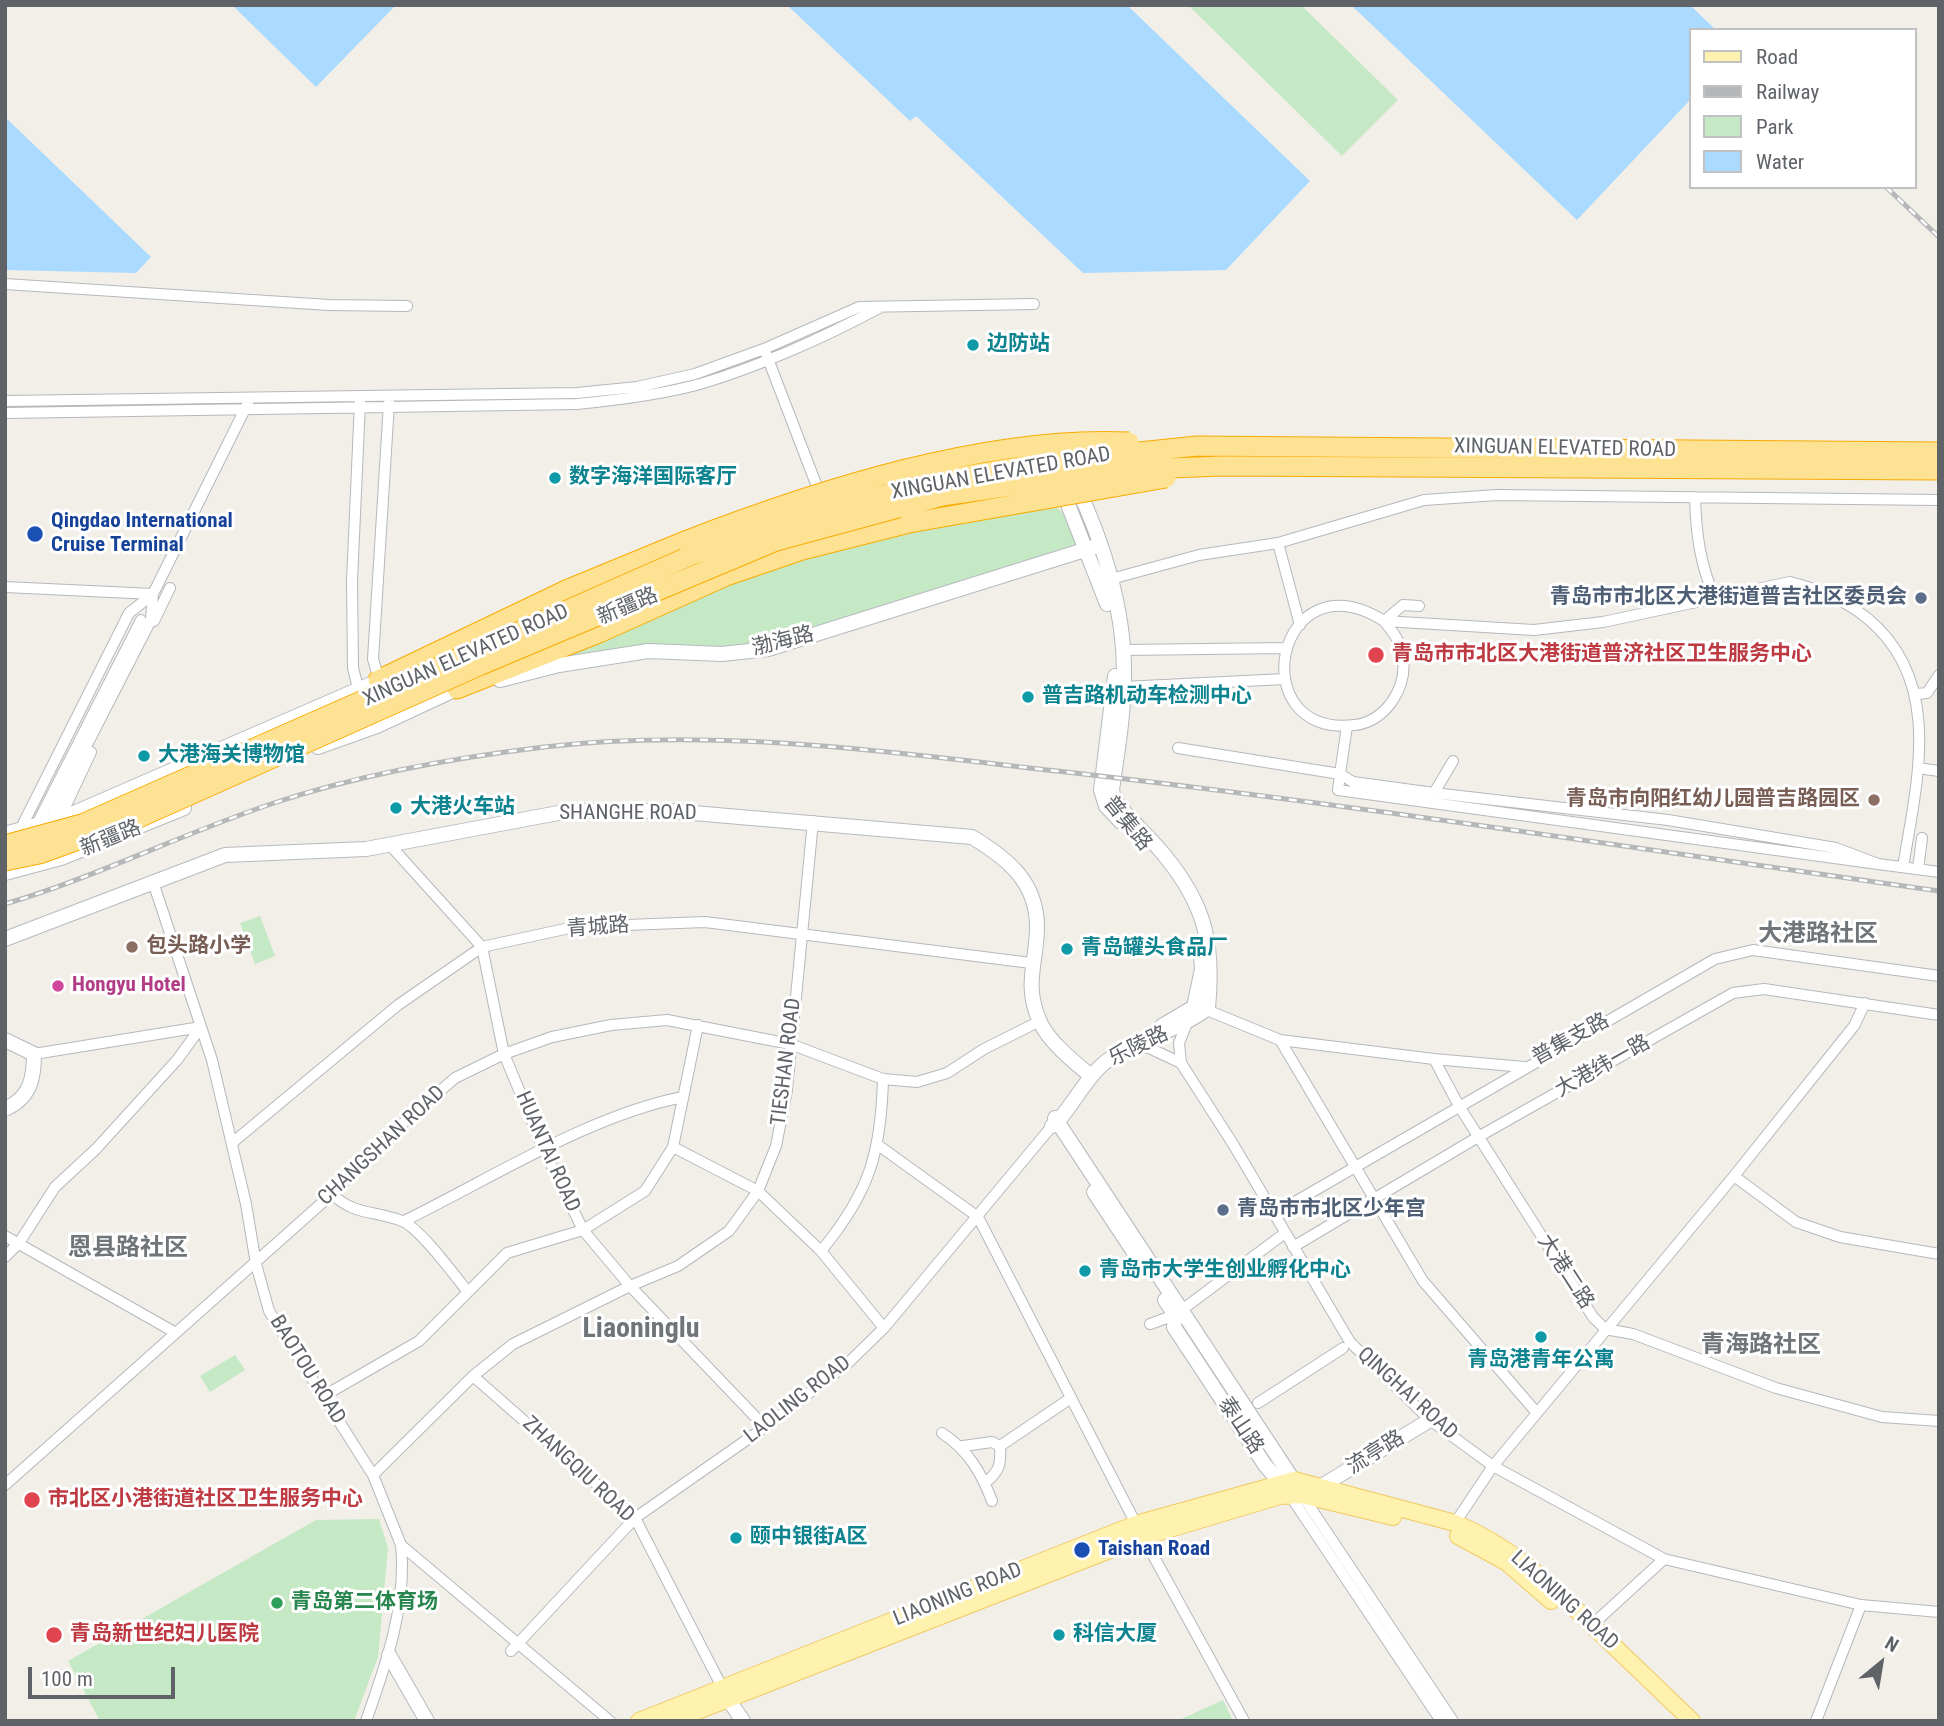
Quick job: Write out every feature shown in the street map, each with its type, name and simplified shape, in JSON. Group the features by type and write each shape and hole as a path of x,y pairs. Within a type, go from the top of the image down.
{"highway":[{"path":"378,680 566,590 685,541 857,484 951,460 1028,446 1107,441 1196,446"},
{"name":"XINGUAN ELEVATED ROAD","path":"10,837 82,824 427,675 681,560 812,513 947,479 1062,460 1196,446 1939,452"},
{"path":"457,689 599,633 726,576 802,550 962,512 1052,500 1222,466"},
{"name":"XINGUAN ELEVATED ROAD","path":"5,861 39,854 134,820 481,665 776,541 942,496 1119,470 1222,466 1939,470"}],"main road":[{"name":"LIAONING ROAD","path":"1292,1488 1450,1532 1473,1542 1506,1562 1537,1587 1677,1721"},
{"name":"LIAONING ROAD","path":"639,1721 726,1694 1140,1530 1292,1488 1323,1488 1455,1523 1480,1534 1514,1554 1692,1721"},
{"name":"LIAONING ROAD","path":"672,1721 726,1694"}],"street":[{"path":"5,284 316,305 407,306"},
{"path":"5,401 251,398 389,402 577,393 637,387 766,354 859,307 1034,304"},
{"path":"766,354 822,501"},
{"path":"57,819 53,811 152,620 153,594 251,398"},
{"path":"5,413 246,409 360,402"},
{"path":"360,402 352,581 356,689 377,726"},
{"path":"389,402 373,659 378,680 400,715"},
{"path":"1055,449 1062,488 1093,547"},
{"name":"新疆路","path":"10,837 356,689 481,640 687,548 822,501 977,461 1055,449"},
{"name":"普集路","path":"1055,449 1077,487 1114,641 1115,676 1101,774 1101,797 1173,883 1198,931 1202,968 1201,1008"},
{"name":"新疆路","path":"5,873 61,858 160,819 313,748 377,726 457,689 540,645 713,571 785,544 916,510 1011,493 1077,487"},
{"path":"1111,579 1199,555 1278,543 1424,500 1497,495 1939,500"},
{"path":"1695,497 1696,537 1704,576 1714,598"},
{"path":"1278,543 1300,625"},
{"name":"普集路","path":"1093,547 1111,579 1123,650 1123,687 1112,790 1114,799 1164,855 1196,906 1207,932 1211,952 1201,1008"},
{"name":"渤海路","path":"457,689 559,665 648,651 722,654 768,649 1093,547"},
{"path":"1384,621 1534,630 1603,622 1790,582 1819,589 1851,606 1881,629 1908,664 1917,694 1921,726 1918,768 1903,867"},
{"path":"5,587 153,594"},
{"path":"57,819 170,588"},
{"path":"10,837 129,613 153,594"},
{"path":"1384,621 1403,605 1419,607"},
{"path":"1345,606 1366,610 1384,621 1397,638 1404,658 1403,679 1395,698 1381,714 1362,724 1347,726 1321,722 1303,711 1290,694 1285,679 1286,648 1300,625 1325,608 1345,606"},
{"path":"36,826 141,620"},
{"path":"1123,650 1286,648"},
{"path":"1917,694 1927,693 1939,675"},
{"path":"1123,687 1285,679"},
{"path":"1347,726 1338,790 1939,872"},
{"path":"1178,748 1340,774 1353,782 1668,820 1836,848 1878,864"},
{"path":"1434,793 1453,761"},
{"path":"1918,768 1939,771"},
{"name":"SHANGHE ROAD","path":"5,939 225,855 366,849 569,811 670,811 813,821 972,837 1004,857 1031,892 1037,928 1031,963 1031,990 1040,1021"},
{"name":"TIESHAN ROAD","path":"373,1475 473,1376 513,1344 630,1286 678,1266 729,1231 758,1191 776,1146 787,1090 813,821"},
{"path":"1918,869 1922,838"},
{"path":"389,845 482,947"},
{"name":"BAOTOU ROAD","path":"153,882 212,1060 256,1264 270,1311 373,1475 401,1545 514,1648 610,1721"},
{"name":"青城路","path":"232,1143 398,1005 482,947 574,927 705,922 1031,963"},
{"name":"HUANTAI ROAD","path":"482,947 504,1054 544,1150 583,1230 630,1286 765,1427"},
{"name":"普集支路","path":"1201,1008 1280,1040 1524,1067 1715,959 1739,951 1753,950 1939,976"},
{"name":"大港纬一路","path":"1293,1247 1478,1137 1733,993 1764,989 1939,1015"},
{"path":"1455,1523 1493,1465 1734,1176 1854,1026 1865,1003"},
{"path":"1073,1085 1090,1071 1103,1055 1201,1008"},
{"name":"乐陵路","path":"1055,1122 1090,1071 1128,1049 1185,1025 1201,1008"},
{"name":"CHANGSHAN ROAD","path":"5,1485 256,1264 332,1194 393,1132 455,1078 504,1054 552,1037 611,1026 667,1020 790,1044 883,1079 917,1082 947,1073 984,1049 1040,1021"},
{"path":"1040,1021 1090,1071"},
{"path":"1040,1021 1046,1033 1090,1071"},
{"path":"322,1397 419,1341 507,1252 583,1230 645,1191 673,1147 698,1025"},
{"path":"1181,1063 1179,1043 1185,1025"},
{"path":"5,1040 34,1054 201,1027"},
{"path":"5,1257 19,1243 55,1187 96,1149 177,1060 201,1027"},
{"path":"1280,1040 1433,1296 1537,1413"},
{"path":"1128,1049 1147,1047 1181,1063"},
{"path":"5,1109 20,1101 29,1088 34,1054"},
{"path":"1069,1055 1075,1076 1055,1122 1441,1721"},
{"name":"大港二路","path":"1434,1059 1458,1106 1593,1317 1605,1329 1633,1334 1789,1392 1882,1417 1939,1421"},
{"name":"QINGHAI ROAD","path":"1181,1063 1350,1342 1430,1420 1493,1465 1664,1559 1861,1605 1939,1612"},
{"name":"大港纬一路","path":"1274,1214 1524,1067"},
{"path":"821,1251 844,1224 865,1186 878,1145 883,1079"},
{"path":"404,1221 544,1150 649,1104 683,1097"},
{"name":"LAOLING ROAD","path":"514,1648 635,1518 765,1427 847,1364 884,1328 1055,1122"},
{"path":"878,1145 978,1217 1140,1530 1244,1721"},
{"path":"673,1147 758,1191 821,1251 884,1328"},
{"path":"1734,1176 1796,1222 1840,1237 1939,1254"},
{"path":"332,1194 346,1208 404,1221 432,1248 468,1292"},
{"path":"1150,1324 1178,1312 1285,1233"},
{"path":"5,1236 176,1333"},
{"path":"1258,1403 1343,1348"},
{"name":"ZHANGQIU ROAD","path":"473,1376 635,1518 726,1694 743,1721"},
{"path":"1000,1446 1071,1398"},
{"name":"流亭路","path":"1323,1488 1430,1420"},
{"path":"942,1433 963,1446 992,1500"},
{"path":"963,1446 992,1442 1000,1446"},
{"path":"985,1483 996,1474 1001,1465 1000,1446"},
{"path":"1292,1488 1453,1721"},
{"path":"366,1721 389,1655 401,1595 404,1569 401,1545"},
{"path":"1592,1625 1664,1559"},
{"path":"1816,1721 1861,1605"},
{"path":"389,1655 427,1721"}],"green space":[{"path":"1188,5 1301,5 1398,100 1342,156"},
{"path":"1051,504 1061,511 1070,524 1076,541 1073,549 758,646 629,650 549,663 724,583 847,543"},
{"path":"260,916 275,956 255,964 240,923"},
{"path":"235,1355 245,1370 210,1392 200,1376"},
{"name":"青岛第二体育场","path":"379,1519 388,1548 378,1657 354,1721 100,1721 68,1661 316,1520"},
{"path":"1223,1700 1233,1721 1177,1721"}],"water":[{"path":"232,5 396,5 316,87"},
{"path":"787,5 1127,5 1310,181 1226,270 1083,273 916,116 910,121"},
{"path":"1351,5 1690,5 1714,28 1688,28 1688,102 1577,220"},
{"path":"5,117 151,257 136,273 5,270"}],"railway":[{"path":"1888,189 1939,237"},
{"path":"5,904 73,881 240,815 340,784 408,768 510,751 608,742 672,740 801,744 1167,784 1939,891"}],"place":[{"name":"边防站","path":"973,345"},
{"name":"数字海洋国际客厅","path":"555,478"},
{"name":"Qingdao International Cruise Terminal","path":"35,534"},
{"name":"青岛市市北区大港街道普吉社区委员会","path":"1921,598"},
{"name":"青岛市市北区大港街道普济社区卫生服务中心","path":"1376,655"},
{"name":"普吉路机动车检测中心","path":"1028,697"},
{"name":"大港海关博物馆","path":"144,756"},
{"name":"青岛市向阳红幼儿园普吉路园区","path":"1874,800"},
{"name":"大港火车站","path":"396,808"},
{"name":"包头路小学","path":"132,947"},
{"name":"青岛罐头食品厂","path":"1067,949"},
{"name":"Hongyu Hotel","path":"58,986"},
{"name":"青岛市市北区少年宫","path":"1223,1210"},
{"name":"青岛市大学生创业孵化中心","path":"1085,1271"},
{"name":"青岛港青年公寓","path":"1541,1337"},
{"name":"市北区小港街道社区卫生服务中心","path":"32,1500"},
{"name":"颐中银街A区","path":"736,1538"},
{"name":"Taishan Road","path":"1082,1550"},
{"name":"青岛第二体育场","path":"277,1603"},
{"name":"青岛新世纪妇儿医院","path":"54,1635"},
{"name":"科信大厦","path":"1059,1635"}],"district":[{"name":"大港路社区","path":"1818,935"},
{"name":"恩县路社区","path":"128,1249"},
{"name":"Liaoninglu","path":"641,1330"},
{"name":"青海路社区","path":"1761,1346"}]}
